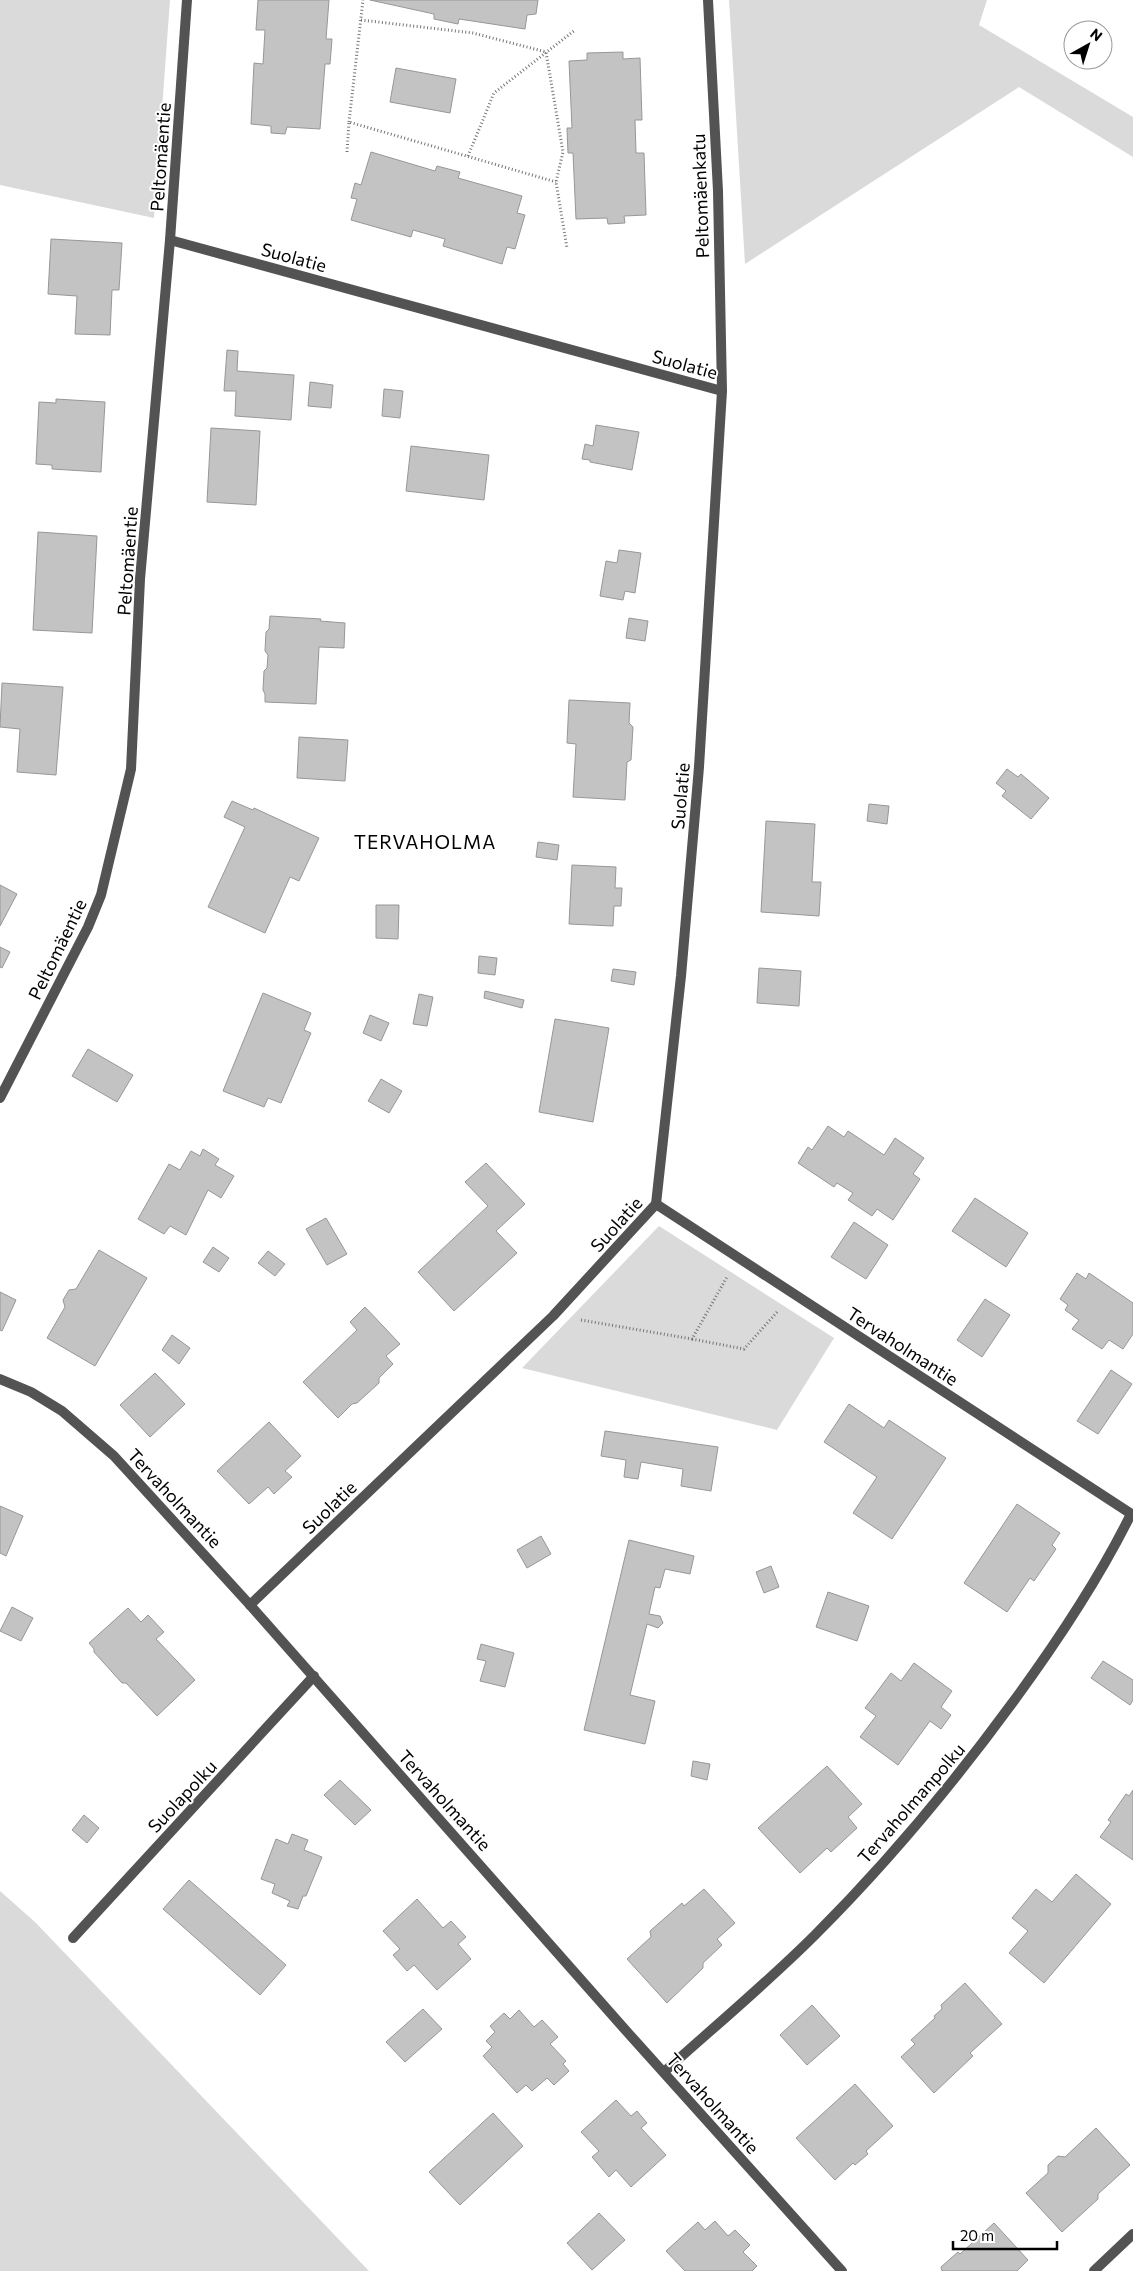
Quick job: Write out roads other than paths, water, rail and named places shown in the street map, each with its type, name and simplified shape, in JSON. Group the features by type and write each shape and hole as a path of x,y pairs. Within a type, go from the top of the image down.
{"street":[{"name":"Peltomäentie","path":"0,1098 88,927 101,894 131,769 140,579 170,240 187,0"},
{"name":"Peltomäenkatu","path":"708,0 718,191 722,391"},
{"name":"Suolatie","path":"170,240 722,391 700,767 681,976 656,1204 553,1316 250,1605"},
{"name":"Tervaholmantie","path":"656,1204 1132,1514"},
{"name":"Tervaholmantie","path":"0,1378 31,1392 62,1411 114,1456 314,1676 842,2271"},
{"name":"Tervaholmanpolku","path":"664,2072 815,1935 924,1817 981,1746 1065,1630 1107,1562 1132,1514"},
{"name":"Suolapolku","path":"74,1938 314,1676"},
{"path":"1094,2271 1133,2234"}],"district":[{"name":"TERVAHOLMA","path":"425,841"}]}
